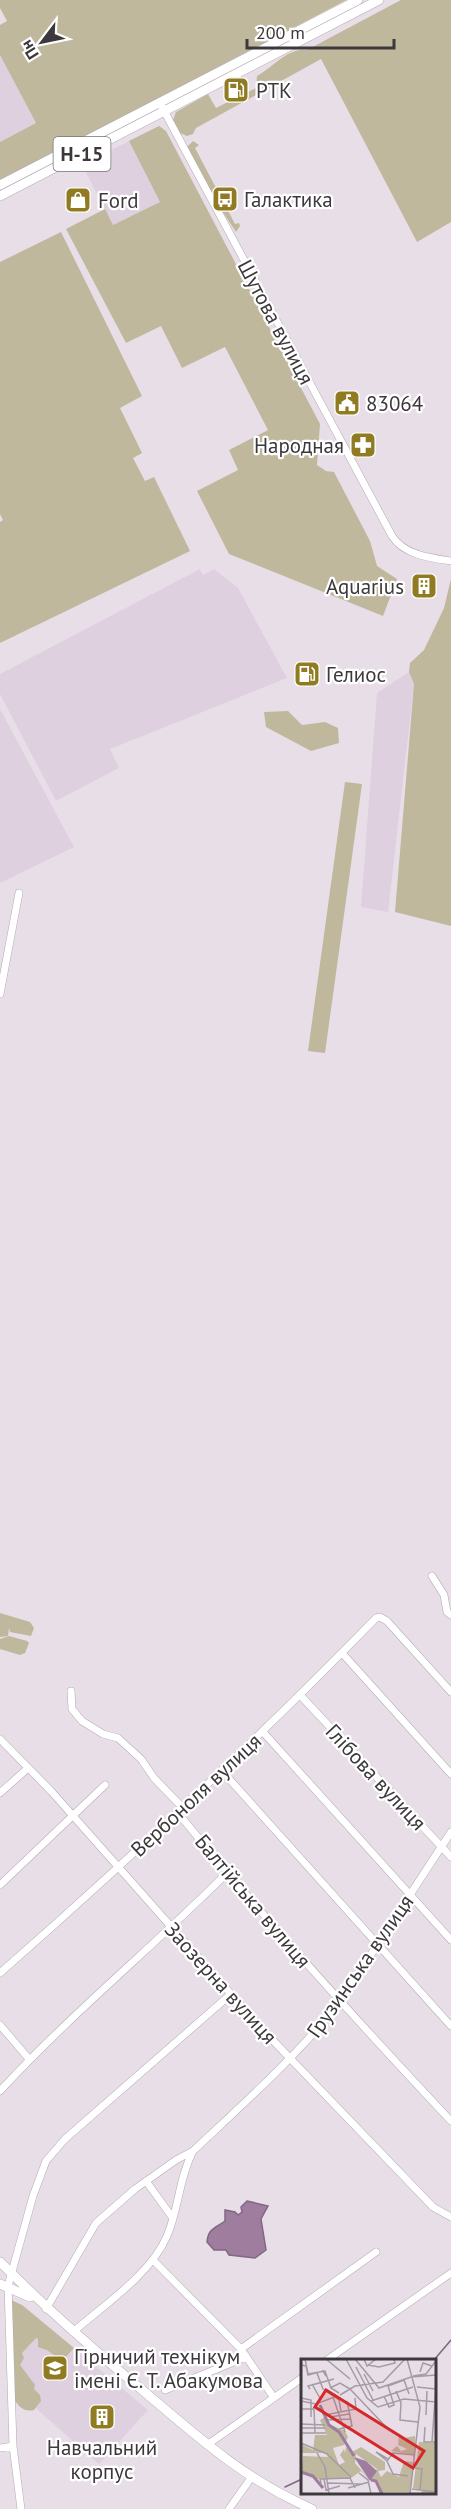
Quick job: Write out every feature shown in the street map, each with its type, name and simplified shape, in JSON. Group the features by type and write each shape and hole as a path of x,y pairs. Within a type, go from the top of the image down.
{"main road":[{"name":"Н-15","path":"0,196 358,0"},
{"name":"Н-15","path":"0,185 379,0"},
{"path":"0,2262 46,2309 207,2445 251,2478 312,2509"},
{"path":"4,2285 37,2300"}],"street":[{"name":"Шутова вулиця","path":"162,107 398,546 412,552 451,561"},
{"path":"0,994 19,892"},
{"path":"432,1576 444,1595 447,1612 451,1615"},
{"name":"Вербоноля вулиця","path":"0,1973 181,1811 301,1696 376,1618 380,1617 387,1621 451,1692"},
{"path":"342,1653 451,1774"},
{"name":"Балтійська вулиця","path":"71,1691 72,1710 82,1721 103,1734 118,1738 141,1759 227,1873 340,2002 451,2121"},
{"name":"Глібова вулиця","path":"301,1696 451,1857"},
{"path":"263,1732 451,1940"},
{"name":"Заозерна вулиця","path":"0,1739 290,2059 433,2207 451,2217"},
{"path":"0,1792 28,1768"},
{"path":"222,1771 451,2026"},
{"path":"0,1885 105,1785"},
{"name":"Грузинська вулиця","path":"46,2309 96,2223 135,2189 193,2151 290,2059 340,2002 451,1832"},
{"path":"0,2091 29,2059 173,1928 227,1873"},
{"path":"21,2509 13,2446 4,2285 11,2273 46,2161 65,2139 231,1994"},
{"path":"0,2025 29,2059"},
{"path":"73,2332 154,2260 168,2235 185,2167 193,2151"},
{"path":"177,2160 185,2167"},
{"name":"Грузинська вулиця","path":"135,2189 177,2160"},
{"path":"146,2181 172,2217"},
{"path":"241,2349 376,2252"},
{"path":"154,2260 241,2349 274,2398"},
{"path":"330,2359 451,2273"},
{"path":"165,2390 246,2357"},
{"path":"207,2445 301,2379"},
{"path":"0,2448 13,2446"},
{"path":"229,2509 251,2478"}],"shaded area":[{"path":"0,0 346,0 0,181 0,142 36,123 0,55 0,25 7,21 0,8"},
{"path":"401,0 451,0 451,222 417,242 321,59 196,128 193,134 187,136 180,133 173,120 176,112 208,94 216,108 256,88 257,76 287,55 307,50"},
{"path":"0,55 36,123 0,142"},
{"path":"159,126 166,131 320,424 317,465 326,471 334,472 370,541 377,566 397,579 383,616 229,554 197,491 238,470 229,450 268,430 225,347 182,368 161,326 126,343 66,229 105,209 113,225 160,202 129,141"},
{"path":"129,141 160,202 113,225 82,165"},
{"path":"193,141 199,145 195,148 235,224 239,223 240,226 236,232 213,197 186,148"},
{"path":"61,232 142,396 120,408 142,453 133,458 145,481 154,477 190,551 0,643 0,522 3,520 0,514 0,262"},
{"path":"200,569 203,575 214,569 238,588 287,678 110,749 119,768 56,801 0,694 0,674"},
{"path":"451,579 451,926 395,912 414,684 409,672 410,663 424,650 444,608"},
{"path":"409,672 414,684 388,912 361,907 377,693"},
{"path":"0,709 74,847 0,883"},
{"path":"288,711 302,725 325,722 338,728 339,743 311,751 266,727 264,712"},
{"path":"345,782 362,784 325,1053 308,1051"},
{"path":"0,1613 30,1622 34,1628 31,1636 10,1632 9,1628 8,1636 0,1637"},
{"path":"9,1636 29,1643 25,1653 20,1655 0,1649 0,1639"},
{"path":"247,2201 268,2206 261,2219 266,2250 255,2258 229,2255 226,2250 214,2250 207,2242 210,2231 225,2221 225,2210 238,2215 242,2212 241,2207"},
{"path":"9,2299 22,2305 74,2348 62,2361 47,2350 38,2347 36,2338 22,2353 24,2358 20,2365 40,2395 41,2401 34,2410 22,2409 14,2399"},
{"name":"Гірничий технікум імені Є. Т. Абакумова","path":"22,2305 148,2410 99,2464 13,2388"}],"waterway":[{"path":"435,2359 451,2340"},
{"path":"285,2487 301,2479"}],"place":[{"name":"РТК","path":"236,90"},
{"name":"Галактика","path":"225,199"},
{"name":"Ford","path":"78,200"},
{"name":"83064","path":"347,403"},
{"name":"Народная","path":"363,445"},
{"name":"Aquarius","path":"424,586"},
{"name":"Гелиос","path":"307,674"},
{"name":"Гірничий технікум імені Є. Т. Абакумова","path":"55,2368"},
{"name":"Навчальний корпус","path":"102,2417"}]}
